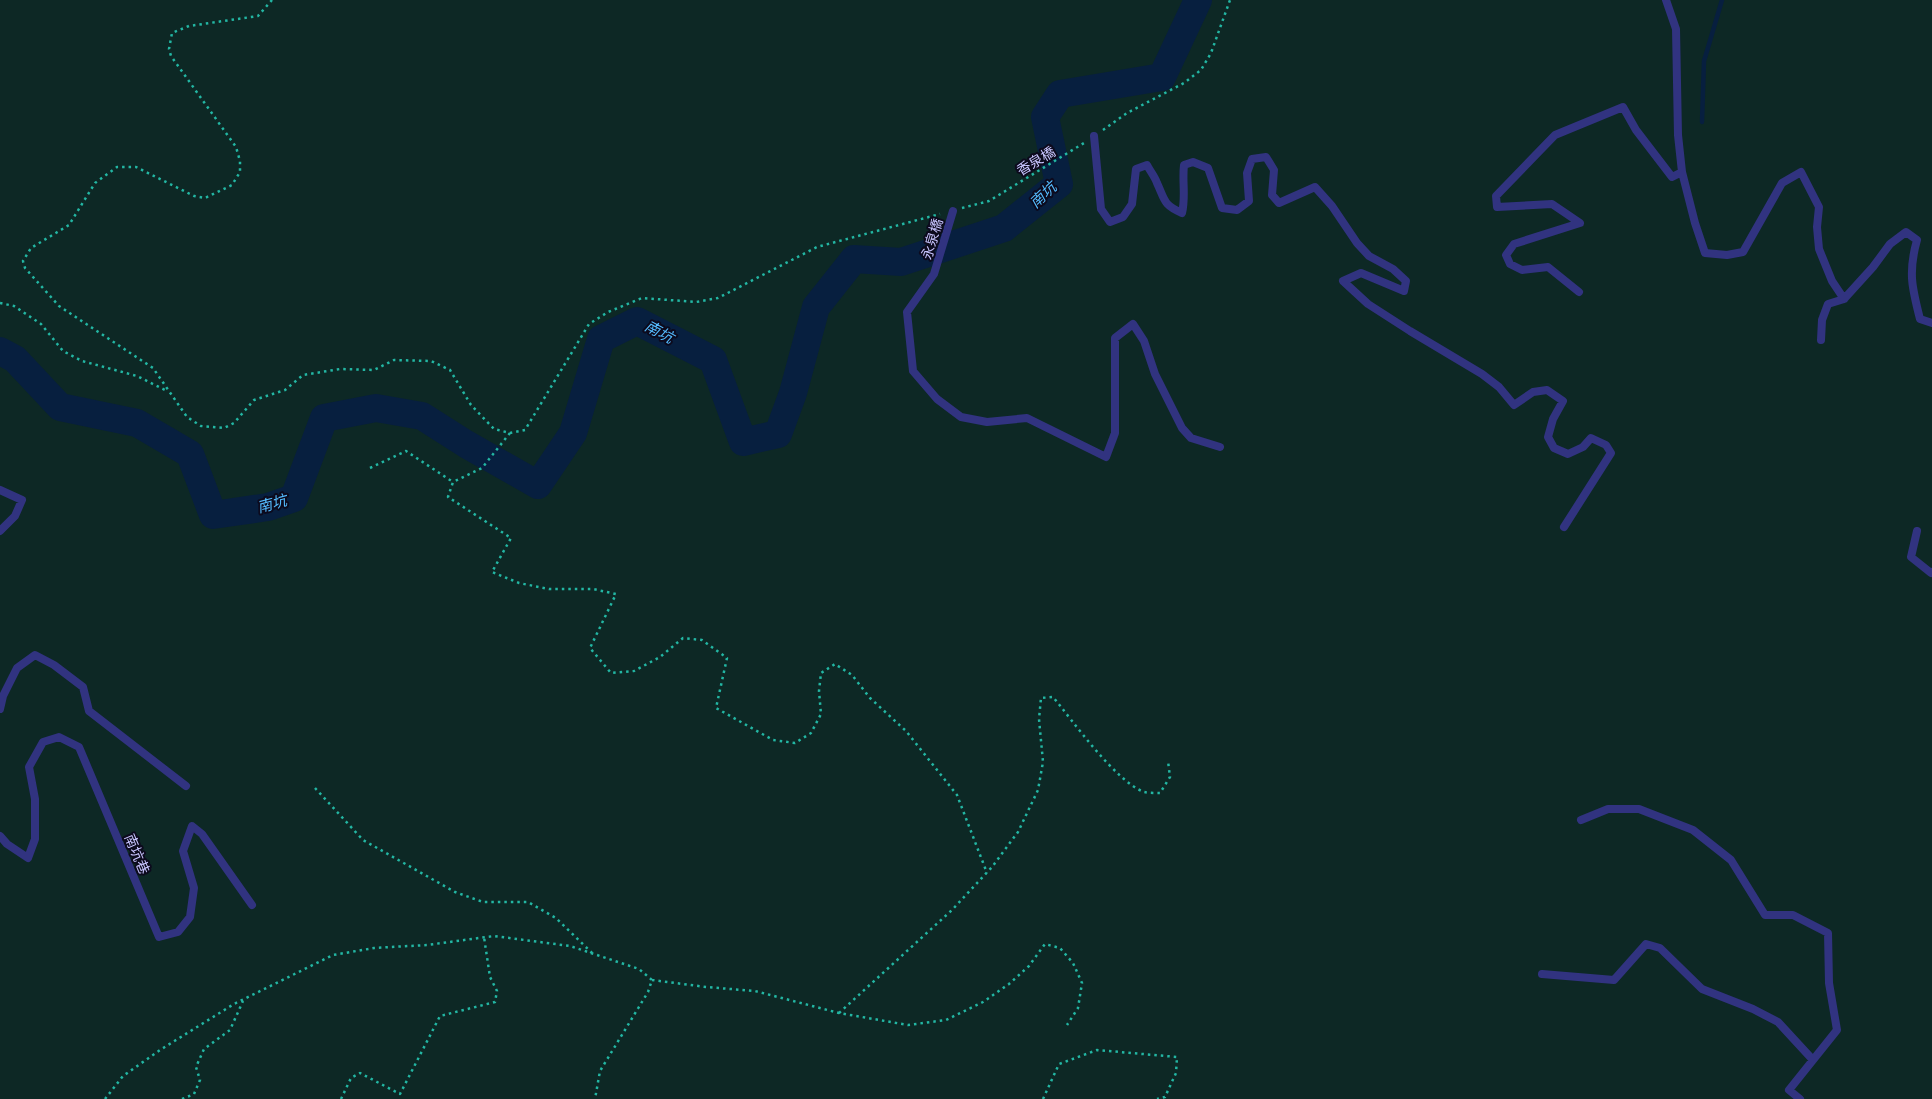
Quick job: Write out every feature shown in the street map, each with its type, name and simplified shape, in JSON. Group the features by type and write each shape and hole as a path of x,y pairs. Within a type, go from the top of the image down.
{"lane":[{"path":"1666,0 1676,29 1678,135 1682,172 1705,253 1727,255 1743,252 1782,182 1801,172 1819,207 1817,227 1819,249 1832,281 1844,299"},
{"path":"1579,292 1548,267 1522,270 1510,264 1506,255 1514,244 1580,222 1552,204 1497,207 1496,196 1555,135 1623,107 1636,130 1672,177 1682,172"},
{"path":"1094,136 1101,209 1110,222 1124,217 1132,204 1136,169 1147,165 1169,208 1182,213 1185,203 1182,178 1184,165 1193,162 1208,168 1222,208 1237,210 1249,201 1247,173 1252,159 1266,156 1274,170 1272,195 1278,203 1315,187 1332,206 1357,243 1369,256 1393,269 1406,281 1404,291 1361,273 1343,281 1368,304 1482,374 1499,387 1514,405 1534,392 1547,390 1563,401 1548,437 1554,448 1568,454 1583,447 1591,438 1606,445 1611,453 1564,527"},
{"name":"永泉橋","path":"953,211 934,274 907,312 913,371 937,399 961,416 988,422 1027,418 1106,457 1115,433 1115,338 1133,324 1144,341 1155,374 1182,428 1191,438 1220,447"},
{"path":"1821,340 1822,320 1828,304 1844,299 1873,267 1890,244 1906,232 1917,240 1912,259 1912,286 1920,319 1932,322"},
{"path":"0,490 22,500 15,516 0,530"},
{"path":"1917,531 1911,557 1930,573 1932,572"},
{"path":"0,709 3,696 17,668 35,655 54,665 83,687 89,711 186,786"},
{"name":"南坑巷","path":"0,836 7,844 28,858 34,840 35,823 35,799 29,767 43,742 59,737 79,747 159,937 178,932 190,916 194,888 183,851 192,826 202,834 252,905"},
{"path":"1581,820 1608,809 1639,809 1693,830 1731,860 1765,915 1793,915 1828,933 1829,983 1836,1030 1789,1090 1800,1099"},
{"path":"1542,974 1614,980 1646,944 1660,948 1702,989 1753,1008 1778,1022 1813,1060"}],"path":[{"path":"272,0 258,16 189,26 172,33 169,49 171,56 236,147 240,161 240,172 232,185 206,198 194,196 136,167 117,167 95,183 69,225 30,248 23,261 25,268 59,306 153,368 186,417 200,426 224,428 234,422 254,400 285,390 303,375 340,370 374,370 394,360 431,361 450,370 471,405 494,429 510,433 482,468 453,482 448,497 511,538 492,572 519,583 549,589 593,589 616,594 590,648 611,673 634,671 660,657 683,638 702,640 727,658 716,708 774,740 795,743 811,733 821,714 819,691 822,673 835,664 852,675 870,698 906,731 956,795 987,873"},
{"name":"香泉橋","path":"510,433 525,430 588,324 608,312 642,298 696,302 718,298 817,247 990,201 1076,149 1127,113 1184,83 1201,70 1211,53 1230,0"},
{"path":"0,302 14,306 40,324 64,351 76,357 137,376 168,391"},
{"path":"370,468 406,451 453,482"},
{"path":"839,1013 952,910 987,873 1018,832 1038,790 1043,762 1039,719 1041,698 1053,697 1118,773 1145,792 1160,793 1170,776 1168,761"},
{"path":"315,788 363,840 455,892 483,902 528,902 556,918 593,954"},
{"path":"105,1099 123,1076 160,1050 244,999 333,955 374,948 427,945 494,936 570,946 639,969 652,980 755,991 839,1013 908,1025 946,1020 983,1002 1009,984 1029,966 1045,944 1060,948 1073,963 1082,982 1078,1008 1066,1025"},
{"path":"341,1099 351,1078 360,1073 400,1094 440,1016 495,1002 497,991 490,977 484,937"},
{"path":"595,1099 600,1071 648,992 652,980"},
{"path":"182,1099 194,1094 200,1080 196,1067 204,1049 230,1030 244,999"},
{"path":"1043,1099 1059,1064 1097,1050 1177,1057 1176,1073 1165,1097 1157,1099"}],"green space":[{"path":"0,0 1932,0 1932,1099 0,1099"}],"waterway":[{"name":"南坑","path":"0,351 15,359 60,407 137,423 190,454 213,515 268,507 294,498 324,418 376,408 422,416 466,444 538,485 573,433 601,339 637,321 713,360 743,442 778,434 793,393 816,307 854,259 901,262 1004,228 1059,184 1045,117 1060,94 1162,77 1198,0"},
{"path":"1702,122 1704,61 1722,0"}]}
